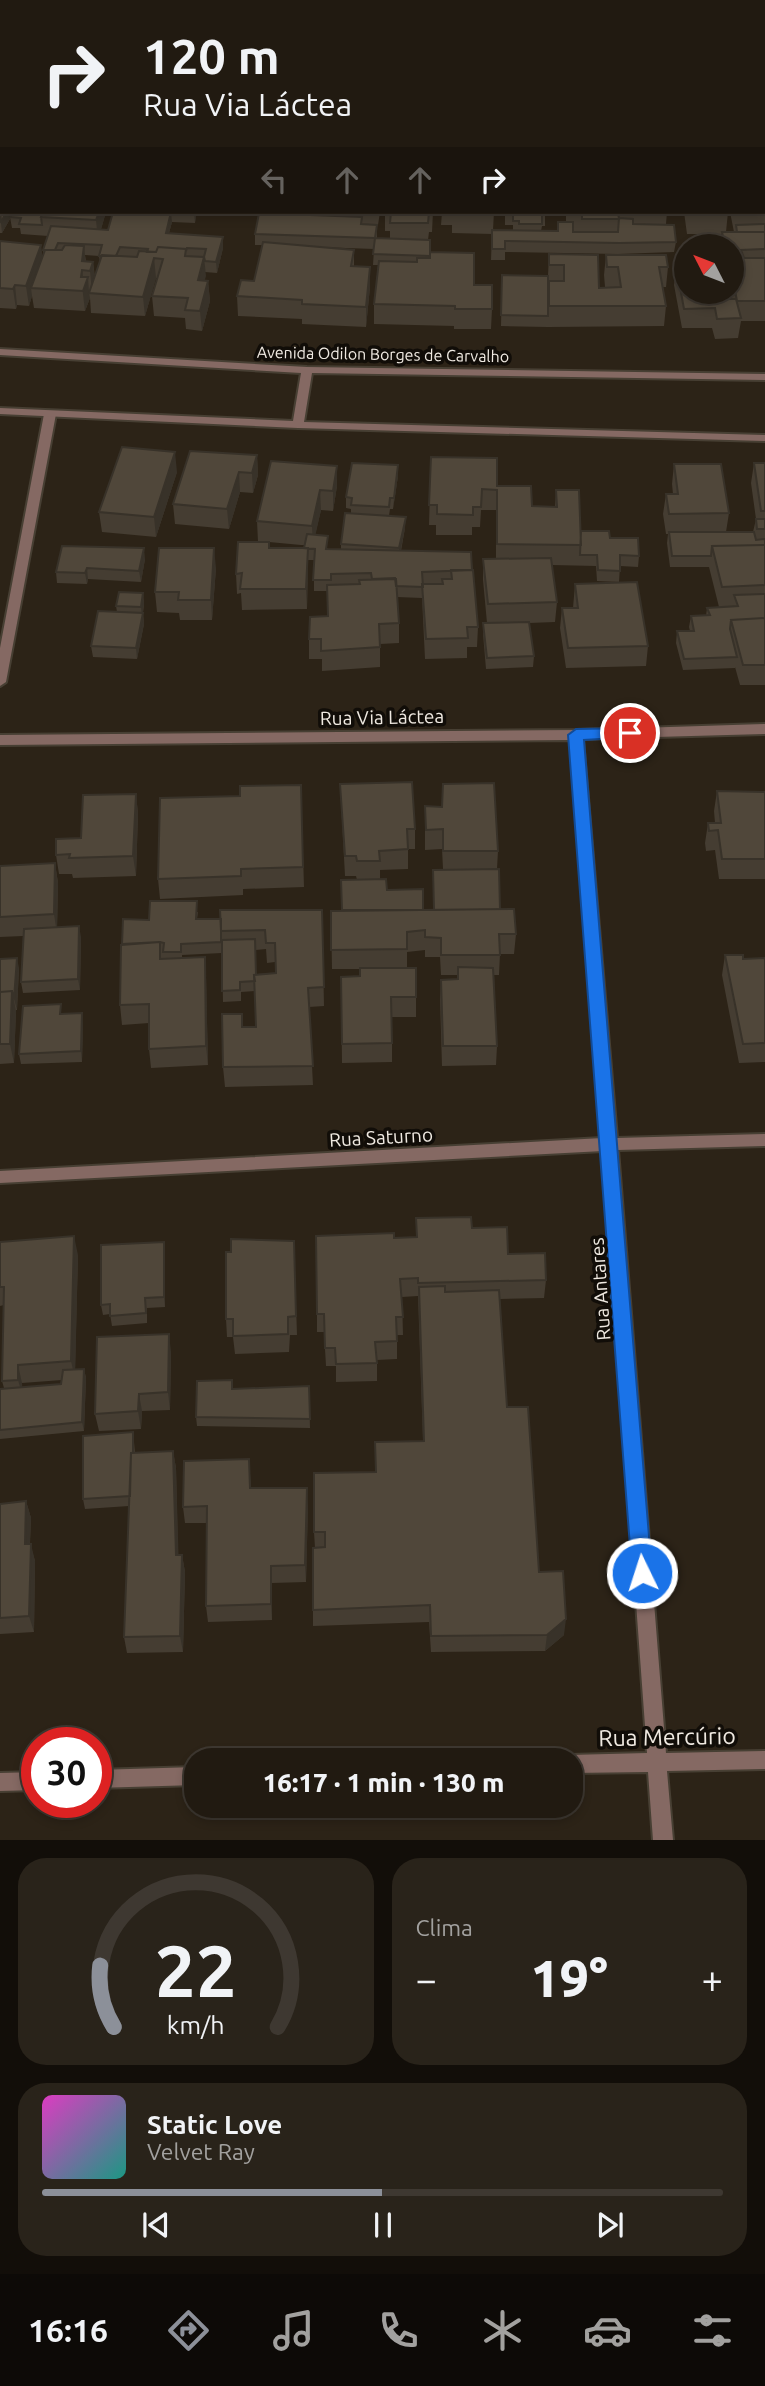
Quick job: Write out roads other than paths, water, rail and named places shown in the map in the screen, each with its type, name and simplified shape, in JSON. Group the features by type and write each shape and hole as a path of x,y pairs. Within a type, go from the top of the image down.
{"street":[{"name":"Avenida Odilon Borges de Carvalho","path":"0,352 307,370 765,377"},
{"path":"298,425 307,370"},
{"path":"0,411 298,425 765,438"},
{"path":"0,682 50,414"},
{"name":"Rua Via Láctea","path":"0,740 576,735 765,729"},
{"name":"Rua Antares","path":"576,735 663,1840"},
{"name":"Rua Saturno","path":"0,1177 610,1144 765,1139"},
{"name":"Rua Mercúrio","path":"583,1764 765,1760"},
{"path":"112,1779 184,1776"},
{"path":"0,1782 21,1781"}]}
